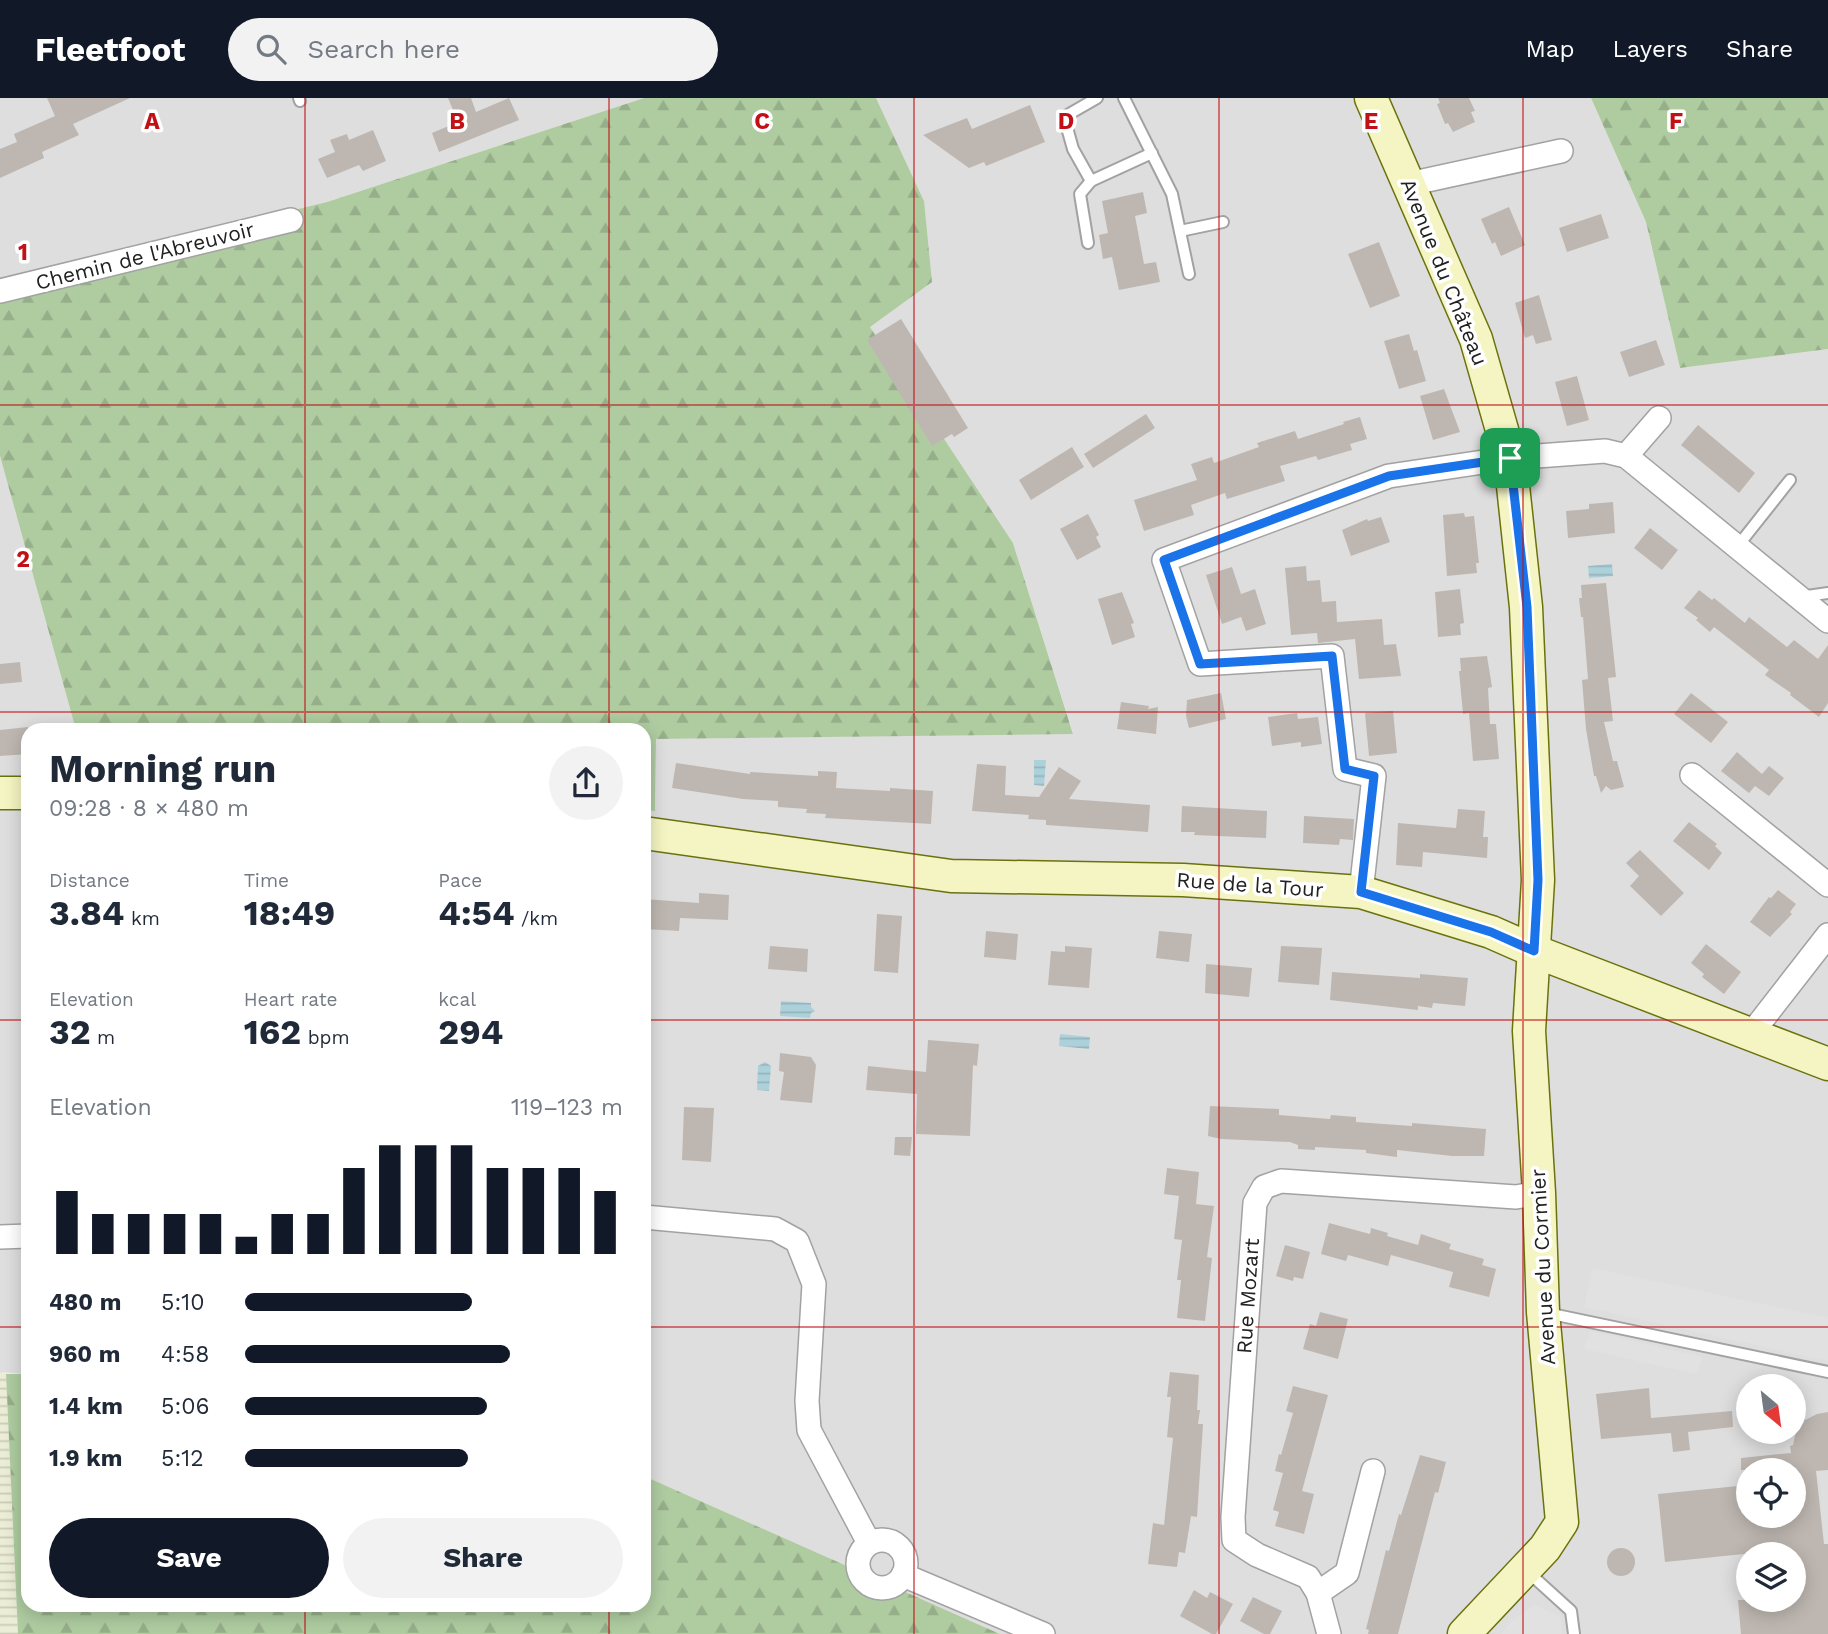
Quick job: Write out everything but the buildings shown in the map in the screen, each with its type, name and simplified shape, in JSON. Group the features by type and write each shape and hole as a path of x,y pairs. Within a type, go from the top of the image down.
{"street":[{"name":"Avenue du Château","path":"1371,98 1476,340 1510,458 1527,607 1538,880 1534,951"},
{"path":"1409,184 1561,151"},
{"name":"Chemin de l'Abreuvoir","path":"0,291 290,220"},
{"path":"1626,457 1659,418"},
{"path":"1361,892 1374,776 1345,769 1332,656 1200,664 1164,560 1389,476 1510,458 1605,451 1626,457 1828,621"},
{"path":"1692,775 1828,885"},
{"path":"0,793 21,793"},
{"name":"Rue de la Tour","path":"651,834 951,876 1183,880 1361,892 1491,932 1828,1064"},
{"path":"1751,1034 1828,935"},
{"name":"Avenue du Cormier","path":"1464,1634 1545,1548 1562,1522 1543,1312 1529,1023 1534,951"},
{"name":"Rue Mozart","path":"1318,1593 1308,1577 1257,1555 1234,1540 1233,1504 1255,1203 1264,1187 1281,1181 1516,1197 1539,1193"},
{"path":"651,1218 775,1229 797,1241 814,1284 807,1401 808,1430 869,1543"},
{"path":"0,1237 21,1236"},
{"path":"1329,1634 1318,1593 1347,1573 1373,1471"},
{"path":"887,1540 895,1544 905,1558 903,1576 892,1586 876,1588 863,1580 857,1565 869,1543 887,1540"},
{"path":"903,1576 1043,1634"}],"lane":[{"path":"1091,181 1073,149 1063,117 1097,98"},
{"path":"1124,98 1172,194 1189,274"},
{"path":"1088,243 1080,194 1091,181 1152,153"},
{"path":"1180,231 1223,222"},
{"path":"1737,547 1790,480"},
{"path":"1799,597 1828,593"},
{"path":"1543,1312 1828,1372"},
{"path":"1525,1570 1571,1611 1574,1634"}],"shaded area":[{"path":"0,98 644,98 327,202 0,281"},
{"path":"876,98 1591,98 1646,222 1680,368 1828,349 1828,1634 1000,1634 651,1479 651,811 655,811 656,739 1073,733 1013,543 870,327 924,201"},
{"path":"0,456 74,723 21,723 21,1374 0,1372"},
{"path":"1593,1268 1828,1318 1828,1361 1584,1307"},
{"path":"1590,1331 1703,1357 1697,1374 1584,1349"},
{"path":"1534,1605 1561,1617 1562,1634 1501,1634 1513,1620"}],"green space":[{"path":"644,98 876,98 924,201 932,282 870,327 1013,543 1073,734 656,739 655,811 651,811 651,723 74,723 0,456 0,281 327,202"},
{"path":"1591,98 1828,98 1828,349 1680,368 1646,222"},
{"path":"0,1372 6,1374 18,1634 0,1634"},
{"path":"6,1374 21,1374 21,1612 651,1612 651,1479 1000,1634 18,1634"}],"water":[{"path":"1612,564 1613,576 1589,578 1588,566"},
{"path":"1034,760 1046,760 1044,786 1034,785"},
{"path":"781,1001 811,1003 815,1011 810,1018 780,1016"},
{"path":"1060,1034 1090,1037 1089,1049 1059,1046"},
{"path":"765,1062 771,1066 769,1091 757,1090 758,1066"}],"route":[{"path":"1510,458 1527,607 1538,880 1534,951 1491,932 1361,892 1374,776 1345,769 1332,656 1200,664 1164,560 1389,476 1510,458"}]}
